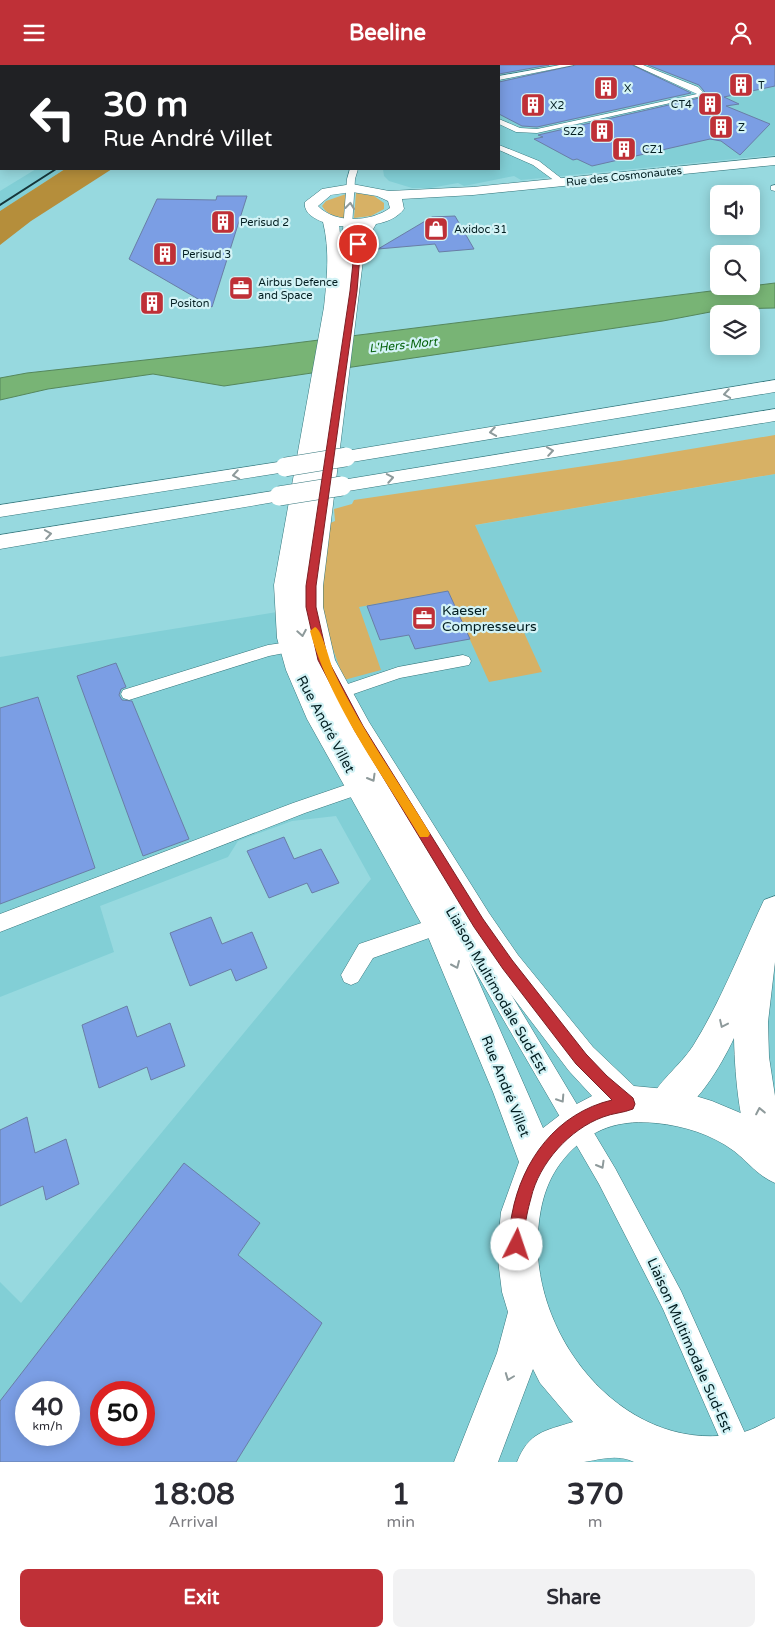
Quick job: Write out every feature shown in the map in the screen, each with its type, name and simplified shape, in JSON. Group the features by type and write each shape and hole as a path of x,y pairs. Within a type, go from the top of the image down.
{"main road":[{"name":"Rue des Cosmonautes","path":"327,192 373,185 389,195 472,191 775,161"},
{"path":"330,178 327,192 317,197 311,207 314,212 330,220 348,223 370,222"},
{"name":"Rue des Cosmonautes","path":"370,222 388,216 397,209 418,201 472,191"},
{"path":"389,195 398,204 397,209"},
{"name":"Rue André Villet","path":"330,220 337,251 341,312"},
{"name":"Rue André Villet","path":"370,222 358,244 341,312 328,393 302,506 284,605 289,647 307,695 439,926 510,1091 538,1163"},
{"path":"8,510 726,376"},
{"path":"347,448 775,386"},
{"path":"0,542 302,506 342,486 775,415"},
{"name":"Rue André Villet","path":"302,506 311,586 311,607 323,660 339,693 478,923 507,965 581,1059 628,1104"},
{"path":"666,1104 704,1060 721,1029 770,921"},
{"path":"770,921 755,981 751,1023 754,1080 773,1161"},
{"path":"753,1452 706,1459 673,1458 627,1436 594,1413 566,1383 544,1350 528,1314 518,1272 516,1232 523,1195 538,1163 555,1141 577,1123 601,1110 628,1104 666,1104 703,1114 738,1132 773,1161"},
{"path":"476,1462 518,1353 528,1314"},
{"path":"539,1462 549,1452 596,1436 627,1436"}],"lane":[{"path":"500,78 571,65"},
{"path":"500,122 511,128 537,131 702,95 695,89 637,65"},
{"path":"500,147 536,163 562,182"},
{"path":"348,223 354,170"},
{"name":"Rue André Villet","path":"341,312 348,223"},
{"name":"Liaison Multimodale Sud-Est","path":"302,506 298,583 300,621 303,642 321,691 577,1123 753,1452"},
{"path":"129,694 268,651 289,647"},
{"path":"339,693 398,673 463,661"},
{"path":"0,923 300,808 360,787"},
{"path":"351,975 366,951 439,926"}],"shaded area":[{"path":"500,65 775,65 775,155 521,180 514,176 464,186 458,183 430,188 412,188 389,181 384,176 383,170 500,170"},
{"path":"34,170 63,170 0,211 0,191"},
{"path":"63,170 110,170 31,221 0,245 0,211"},
{"path":"356,193 374,196 384,203 384,209 371,216 354,218"},
{"path":"346,194 344,218 329,213 322,206 326,201"},
{"path":"775,435 775,474 475,525 542,672 489,682 448,591 359,607 381,670 344,680 324,624 319,599 328,524 335,521 334,509 352,504 354,500 619,461"},
{"path":"775,474 775,1462 0,1462 0,1282 21,1303 371,879 336,816 292,821 238,841 228,857 100,906 114,952 0,997 0,657 345,601 365,544"}],"water":[{"name":"L'Hers-Mort","path":"775,283 775,308 760,308 760,305 710,305 710,312 663,321 224,386 153,374 48,389 0,400 0,378 27,373 263,347 710,291 710,295 760,295 760,285"}],"building":[{"path":"500,65 549,65 500,74"},
{"path":"576,65 632,65 691,93 537,127 522,126 500,115 500,82"},
{"path":"648,65 775,65 775,86 724,97 739,104 726,106 770,124 740,155 721,141 710,139 592,166 577,159 573,160 534,139 543,137 538,135 708,96 699,85"},
{"path":"217,196 247,196 212,307 129,259 157,199 216,200"},
{"path":"455,216 474,249 439,252 435,244 378,249 432,217"},
{"path":"448,591 470,639 415,649 409,635 380,640 367,606"},
{"path":"116,663 126,687 121,689 119,695 122,700 132,701 189,839 143,856 77,676"},
{"path":"38,697 95,868 0,904 0,708"},
{"path":"284,837 294,859 321,849 339,883 312,893 307,883 269,898 247,851"},
{"path":"211,917 222,944 252,932 267,968 236,981 231,969 190,986 170,933"},
{"path":"127,1006 137,1037 170,1023 185,1066 151,1080 147,1067 99,1088 82,1025"},
{"path":"27,1117 35,1153 66,1139 79,1184 46,1200 43,1186 0,1206 0,1130"},
{"path":"184,1163 260,1223 238,1255 322,1323 236,1462 0,1462 0,1401 15,1382 15,1446 80,1446 80,1381 15,1381"}],"railway":[{"path":"0,205 54,170"}],"slow traffic":[{"path":"315,631 323,660 339,693 424,834"}],"place":[{"name":"T","path":"741,85"},
{"name":"X","path":"606,88"},
{"name":"CT4","path":"710,104"},
{"name":"X2","path":"533,105"},
{"name":"Z","path":"721,127"},
{"name":"SZ2","path":"602,131"},
{"name":"CZ1","path":"624,149"},
{"name":"Perisud 2","path":"223,222"},
{"name":"Axidoc 31","path":"436,229"},
{"name":"Perisud 3","path":"165,254"},
{"name":"Airbus Defence and Space","path":"241,288"},
{"name":"Positon","path":"152,303"},
{"name":"Kaeser Compresseurs","path":"424,618"}],"route":[{"path":"358,244 311,586 311,607 315,632 323,660 359,728 478,923 507,965 581,1059 628,1104 601,1110 577,1123 555,1141 538,1163 523,1195 516,1232 517,1245"}]}
